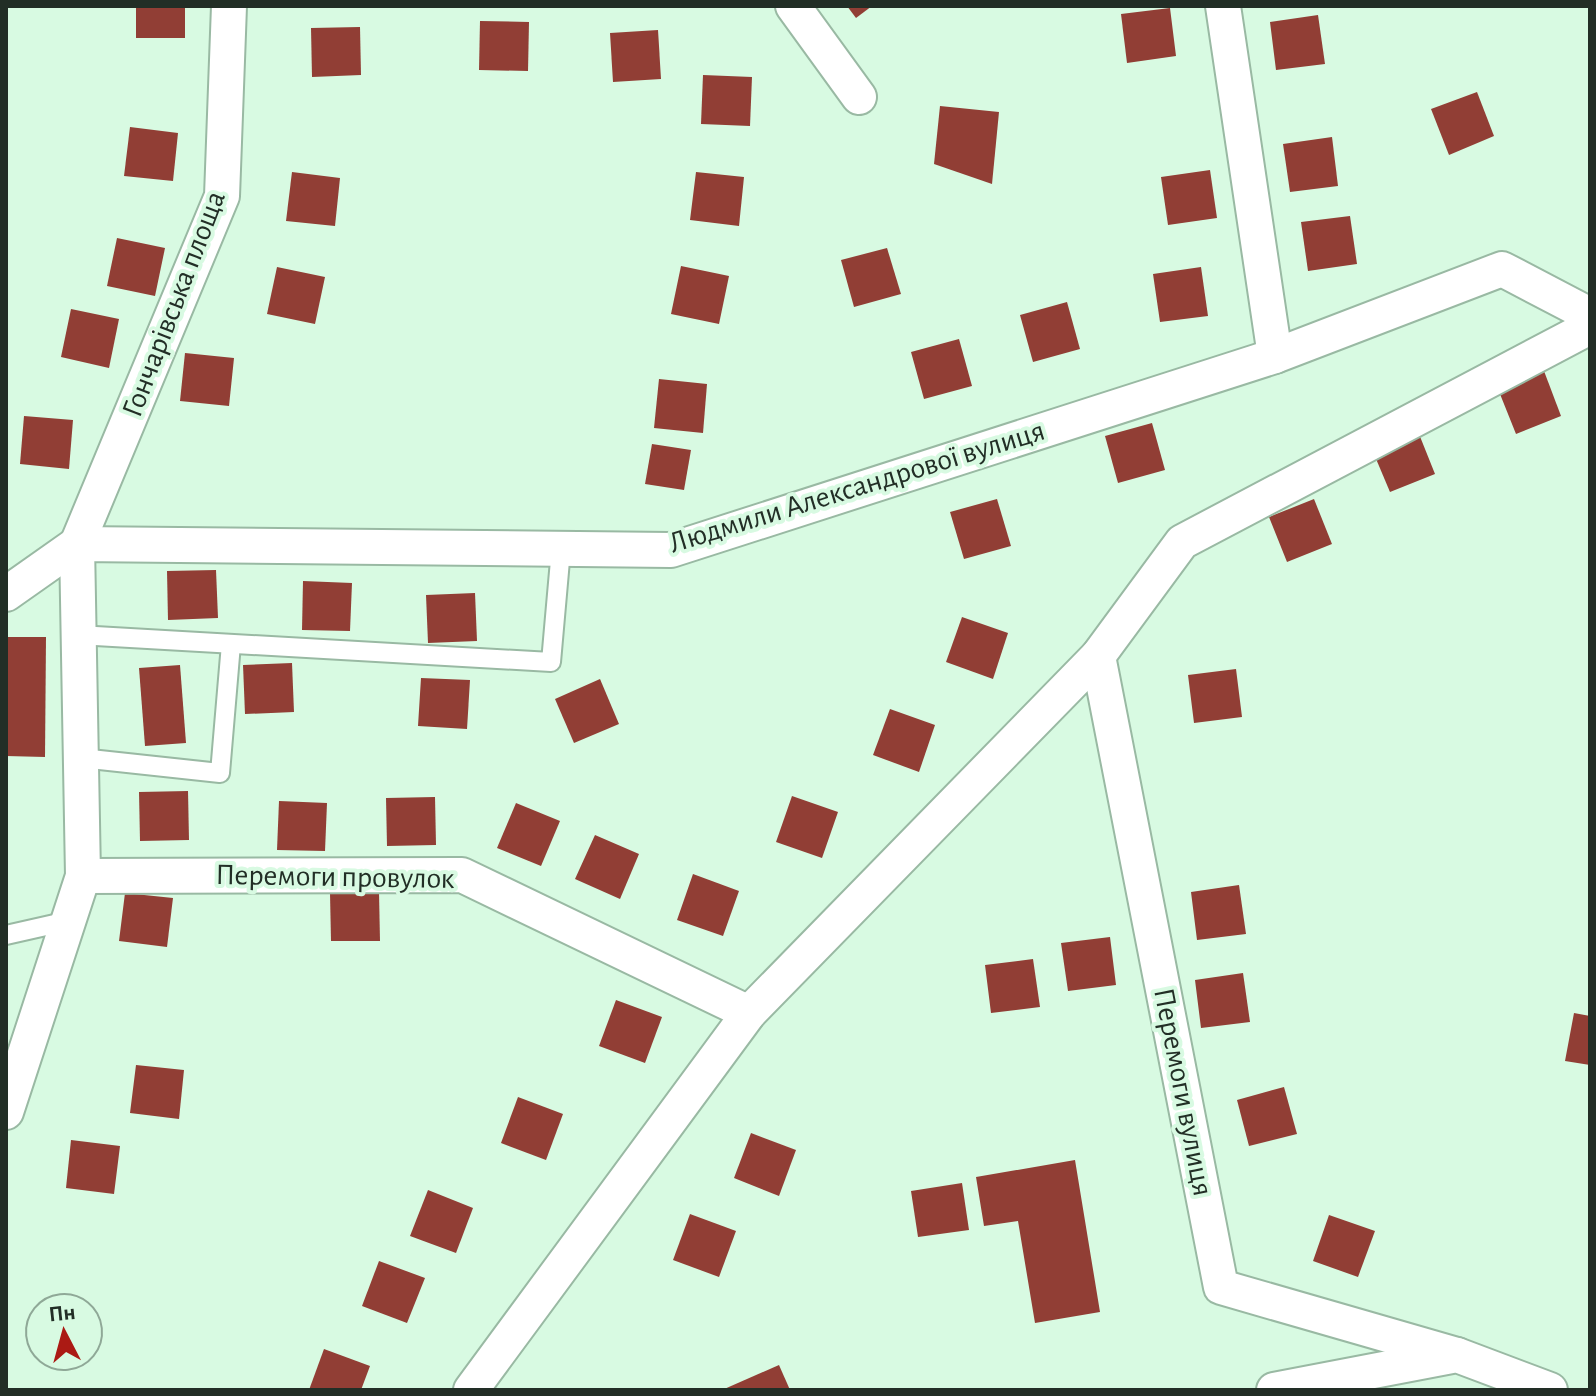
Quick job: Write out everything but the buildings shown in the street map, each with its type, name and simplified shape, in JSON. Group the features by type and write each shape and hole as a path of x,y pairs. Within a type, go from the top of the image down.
{"street":[{"name":"Гончарівська площа","path":"77,544 222,196 229,6"},
{"path":"793,6 859,97"},
{"path":"1223,6 1275,356"},
{"name":"Людмили Александрової вулиця","path":"77,544 671,550 1275,356 1502,269 1590,315"},
{"path":"471,1390 749,1013 1098,656 1182,542 1590,327"},
{"path":"6,594 77,544"},
{"path":"6,1112 83,876 77,544"},
{"name":"Перемоги вулиця","path":"1098,656 1221,1287 1457,1355 1550,1390"},
{"name":"Перемоги провулок","path":"83,876 462,875 749,1013"},
{"path":"1274,1390 1457,1355"}],"lane":[{"path":"78,635 551,662 561,549"},
{"path":"81,758 220,773 231,644"},
{"path":"6,935 68,921"}]}
